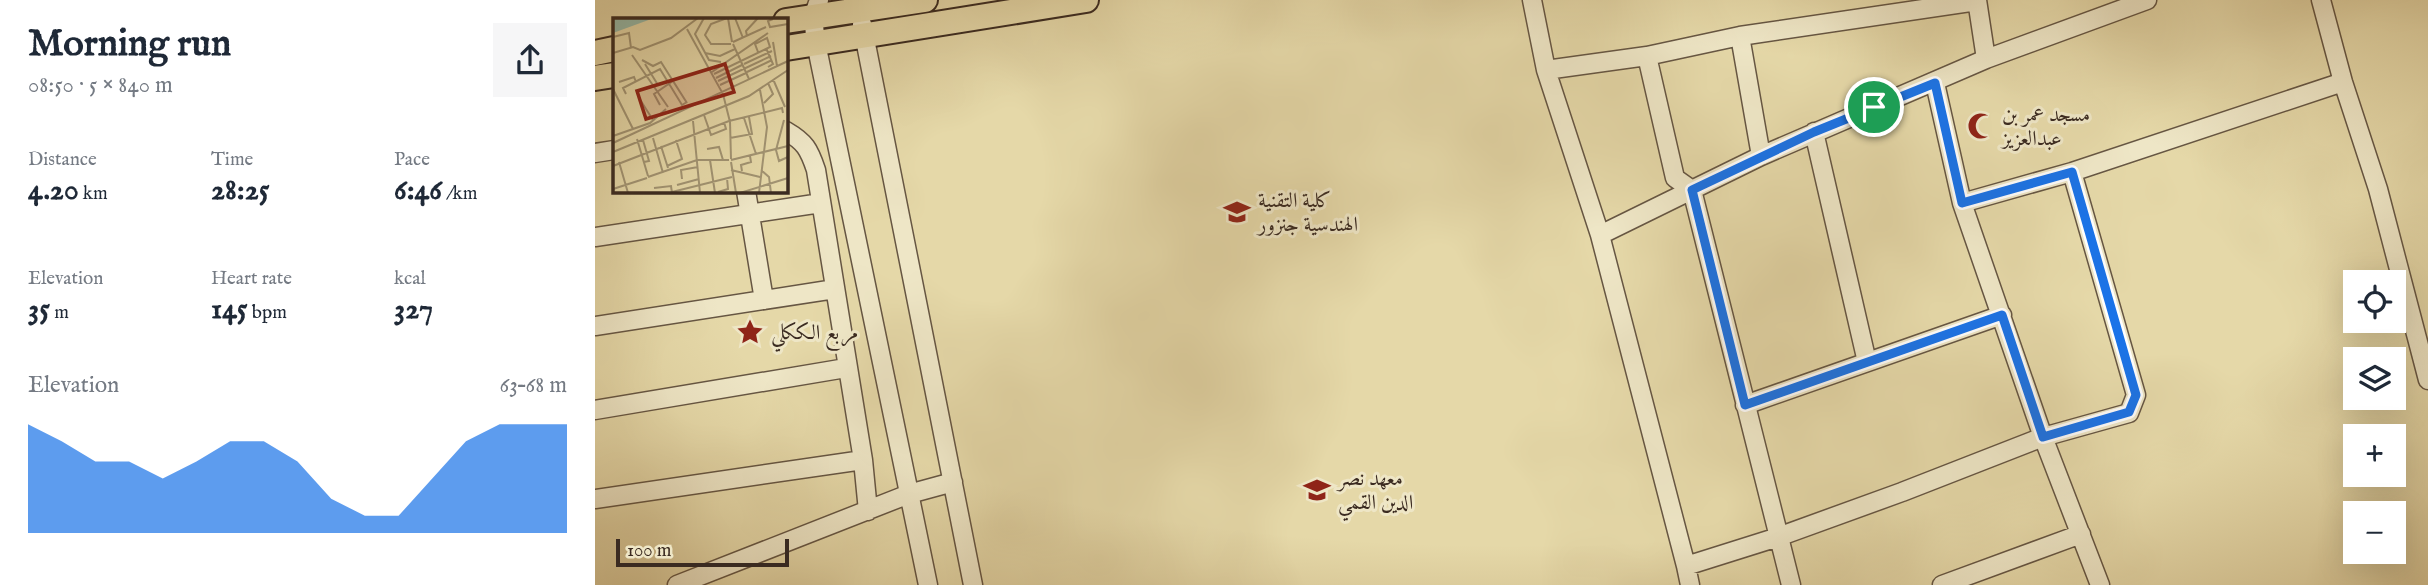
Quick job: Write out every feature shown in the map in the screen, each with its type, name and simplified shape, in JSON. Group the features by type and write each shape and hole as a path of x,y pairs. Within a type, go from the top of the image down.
{"highway":[{"path":"787,21 816,9 925,0"},
{"path":"787,48 1086,0"},
{"path":"595,53 613,50"},
{"path":"595,78 613,75"}],"street":[{"path":"1532,0 1546,69 1600,235 1691,585"},
{"path":"1600,235 1814,132 1986,60 2147,0"},
{"path":"2321,0 2343,82 2378,189 2428,380"},
{"path":"1546,69 1647,56 1740,36 1977,1 1986,60"},
{"path":"859,5 973,585"},
{"path":"816,9 816,43 928,585"},
{"path":"1740,36 1761,156"},
{"path":"1647,56 1675,178 1692,190 1791,585"},
{"path":"1962,203 2072,172 2343,82"},
{"path":"1935,83 1962,203 2043,437 2100,585"},
{"path":"787,132 802,140 812,155 817,170 869,511"},
{"path":"1814,132 1867,362"},
{"path":"595,153 613,150"},
{"path":"1686,566 1778,537 2043,437 2129,412 2136,395 2072,172"},
{"path":"746,192 764,300"},
{"path":"595,237 821,203"},
{"path":"595,326 835,289"},
{"path":"1745,405 2002,315"},
{"path":"595,410 846,368"},
{"path":"595,499 863,460"},
{"path":"677,585 693,582 909,494 953,482"},
{"path":"1942,585 1993,576 2081,534"}],"place":[{"name":"مسجد عمر بن عبدالعزيز","path":"1981,126"},
{"name":"كلية التقنية الهندسية جنزور","path":"1237,212"},
{"name":"مربع الككلي","path":"750,332"},
{"name":"معهد نصر الدين القمي","path":"1317,490"}],"route":[{"path":"1935,83 1962,203 2072,172 2136,395 2129,412 2043,437 2002,315 1745,405 1692,190 1761,156 1874,107 1935,83"}]}
